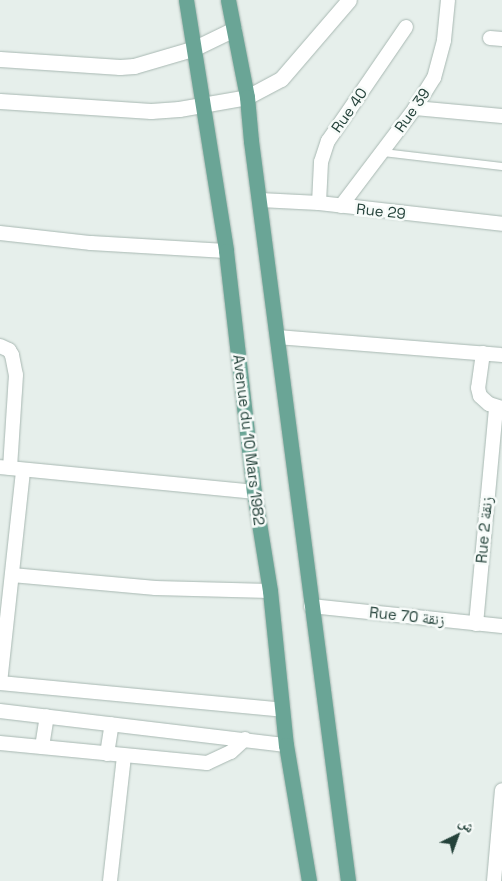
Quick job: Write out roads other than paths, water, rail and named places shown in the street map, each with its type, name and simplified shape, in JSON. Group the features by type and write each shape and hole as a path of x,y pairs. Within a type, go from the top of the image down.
{"main road":[{"name":"Avenue du 10 Mars 1982","path":"186,0 226,251 254,492 270,592 286,745 309,881"},
{"path":"228,0 247,97 311,606 348,881"},
{"path":"0,101 151,111 203,105 247,97 281,79 349,0"},
{"path":"0,59 120,67 144,64 195,48 234,29"}],"street":[{"name":"Rue 39","path":"341,206 415,108 434,78 444,40 448,0"},
{"name":"Rue 40","path":"319,203 321,162 328,141 406,26"},
{"path":"415,108 502,116"},
{"name":"Rue 29","path":"260,200 319,203 502,224"},
{"path":"0,233 91,243 226,251"},
{"path":"277,337 502,355"},
{"path":"0,346 9,350 12,355 16,375 11,469 12,574 0,683 283,710"},
{"path":"483,353 478,388 480,396 499,408"},
{"name":"Rue 2 زنقة","path":"476,624 499,408"},
{"path":"11,469 254,492"},
{"path":"12,574 155,588 270,592"},
{"name":"Rue 70 زنقة","path":"311,606 502,626"},
{"path":"0,711 286,745"},
{"path":"42,747 46,716"},
{"path":"107,754 112,724"},
{"path":"0,743 207,763 231,752 245,739"},
{"path":"110,881 124,756"},
{"path":"494,881 502,790"}],"lane":[{"path":"382,152 502,166"}]}
